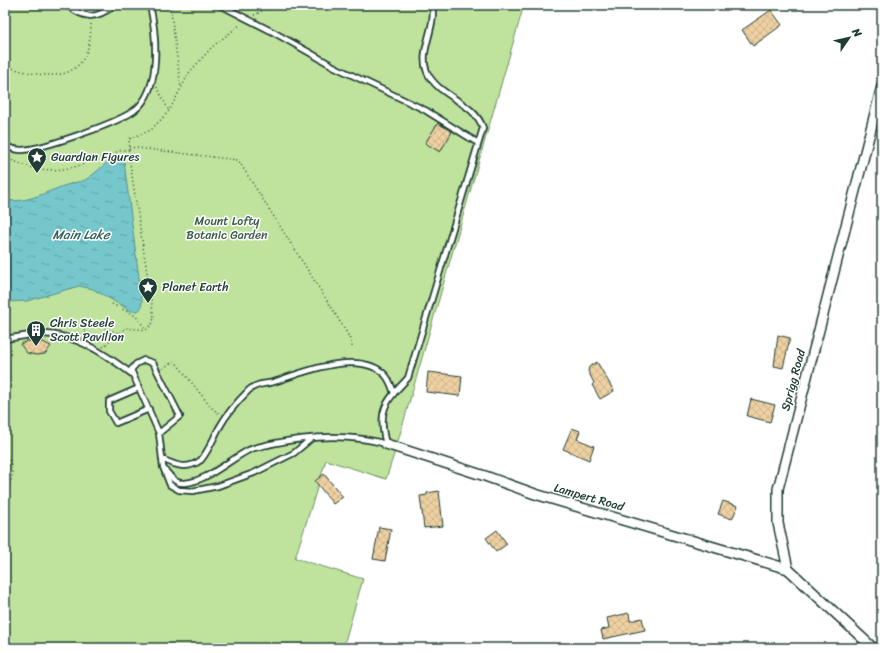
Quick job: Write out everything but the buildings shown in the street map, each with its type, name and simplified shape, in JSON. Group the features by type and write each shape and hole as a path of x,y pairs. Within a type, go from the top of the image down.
{"street":[{"name":"Sprigg Road","path":"788,569 778,523 778,488 882,86"},
{"name":"Lampert Road","path":"386,444 535,494 788,569"},
{"path":"788,569 873,648"}],"lane":[{"path":"67,5 80,14 91,16 107,11 115,5"},
{"path":"5,146 12,149 23,150 34,148 70,138 120,119 136,110 151,86 153,71 155,33 150,5"},
{"path":"220,5 335,67 425,110 478,143"},
{"path":"163,467 173,480 183,483 206,476 255,448 288,440 335,436 357,438 386,444 381,416 384,408 394,393 408,378 482,128 480,119 437,85 425,67 432,16 432,5"},
{"path":"5,339 42,334 78,340 100,352 134,375"},
{"path":"159,433 180,416 153,363 144,360 136,364 131,370 159,433 163,467 170,486 179,490 203,490 254,473 294,453 312,438"},
{"path":"162,459 178,466 188,467 195,465 205,455 225,419 256,384 269,384 310,370 351,363 372,366 388,378 394,393"},
{"path":"140,388 109,402 109,411 116,423 149,410"}],"path":[{"path":"170,5 181,88"},
{"path":"146,330 152,324 154,318 129,150 129,139 151,130 169,111 189,73 212,47 247,19 274,5"},
{"path":"5,66 47,76 68,74 77,68 90,46 91,16"},
{"path":"153,71 157,88 169,111"},
{"path":"129,146 238,160 334,310 349,337 353,349"},
{"path":"5,158 39,169 65,169 83,166 122,150 129,150"},
{"path":"112,304 136,316 146,330"},
{"path":"90,340 84,330 87,326 93,324 118,333"},
{"path":"100,352 118,333 126,328 146,330"},
{"path":"158,371 173,362 177,364 211,407 225,419"},
{"path":"5,453 11,466 12,481 5,492"}],"green space":[{"name":"Mount Lofty Botanic Garden","path":"5,5 524,5 386,479 326,460 295,558 363,579 343,648 5,648"}],"water":[{"name":"Main Lake","path":"123,154 142,301 141,308 138,311 131,311 93,289 79,286 27,301 5,302 5,200 22,200 38,196 72,183 83,181 108,162"}],"place":[{"name":"Guardian Figures","path":"37,174"},
{"name":"Planet Earth","path":"148,304"},
{"name":"Chris Steele Scott Pavilion","path":"36,347"}]}
